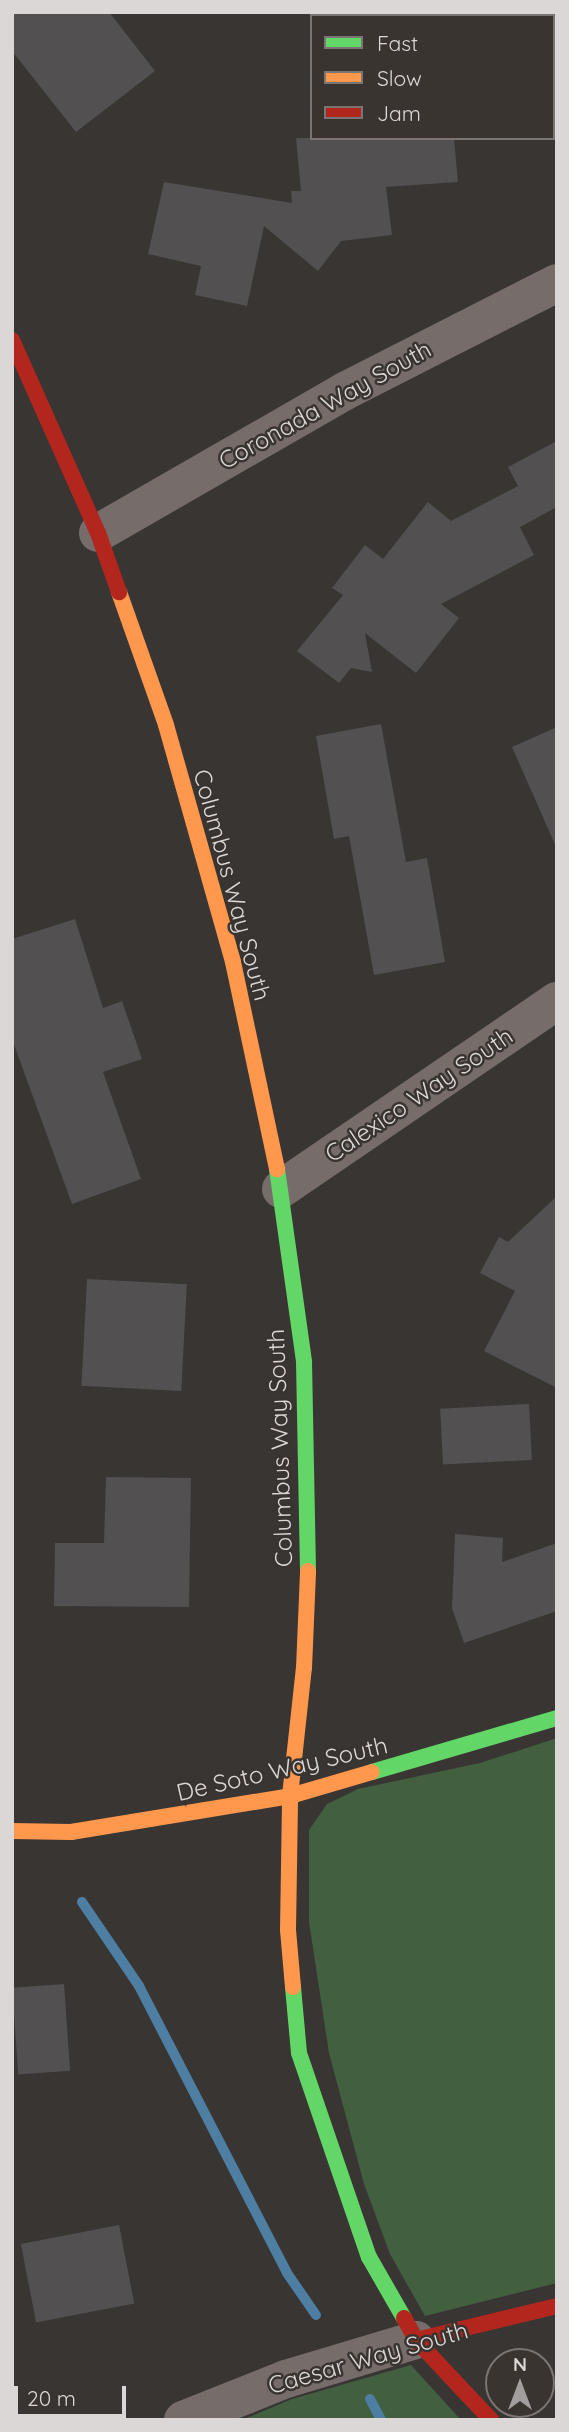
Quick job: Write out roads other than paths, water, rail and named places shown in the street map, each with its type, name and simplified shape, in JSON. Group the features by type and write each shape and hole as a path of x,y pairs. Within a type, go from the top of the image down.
{"street":[{"name":"Coronada Way South","path":"98,533 345,391 557,283"},
{"name":"Columbus Way South","path":"12,340 98,533 166,726 229,949 281,1189 304,1362 310,1521 304,1668 290,1796 288,1930 299,2053 369,2257 416,2340 491,2420"},
{"name":"Calexico Way South","path":"281,1189 557,1001"},
{"name":"De Soto Way South","path":"12,1831 71,1832 290,1796 557,1718"},
{"name":"Caesar Way South","path":"183,2420 286,2379 416,2340 557,2306"}],"waterway":[{"path":"82,1902 139,1986 287,2273 316,2315"},
{"path":"370,2399 381,2420"}]}
